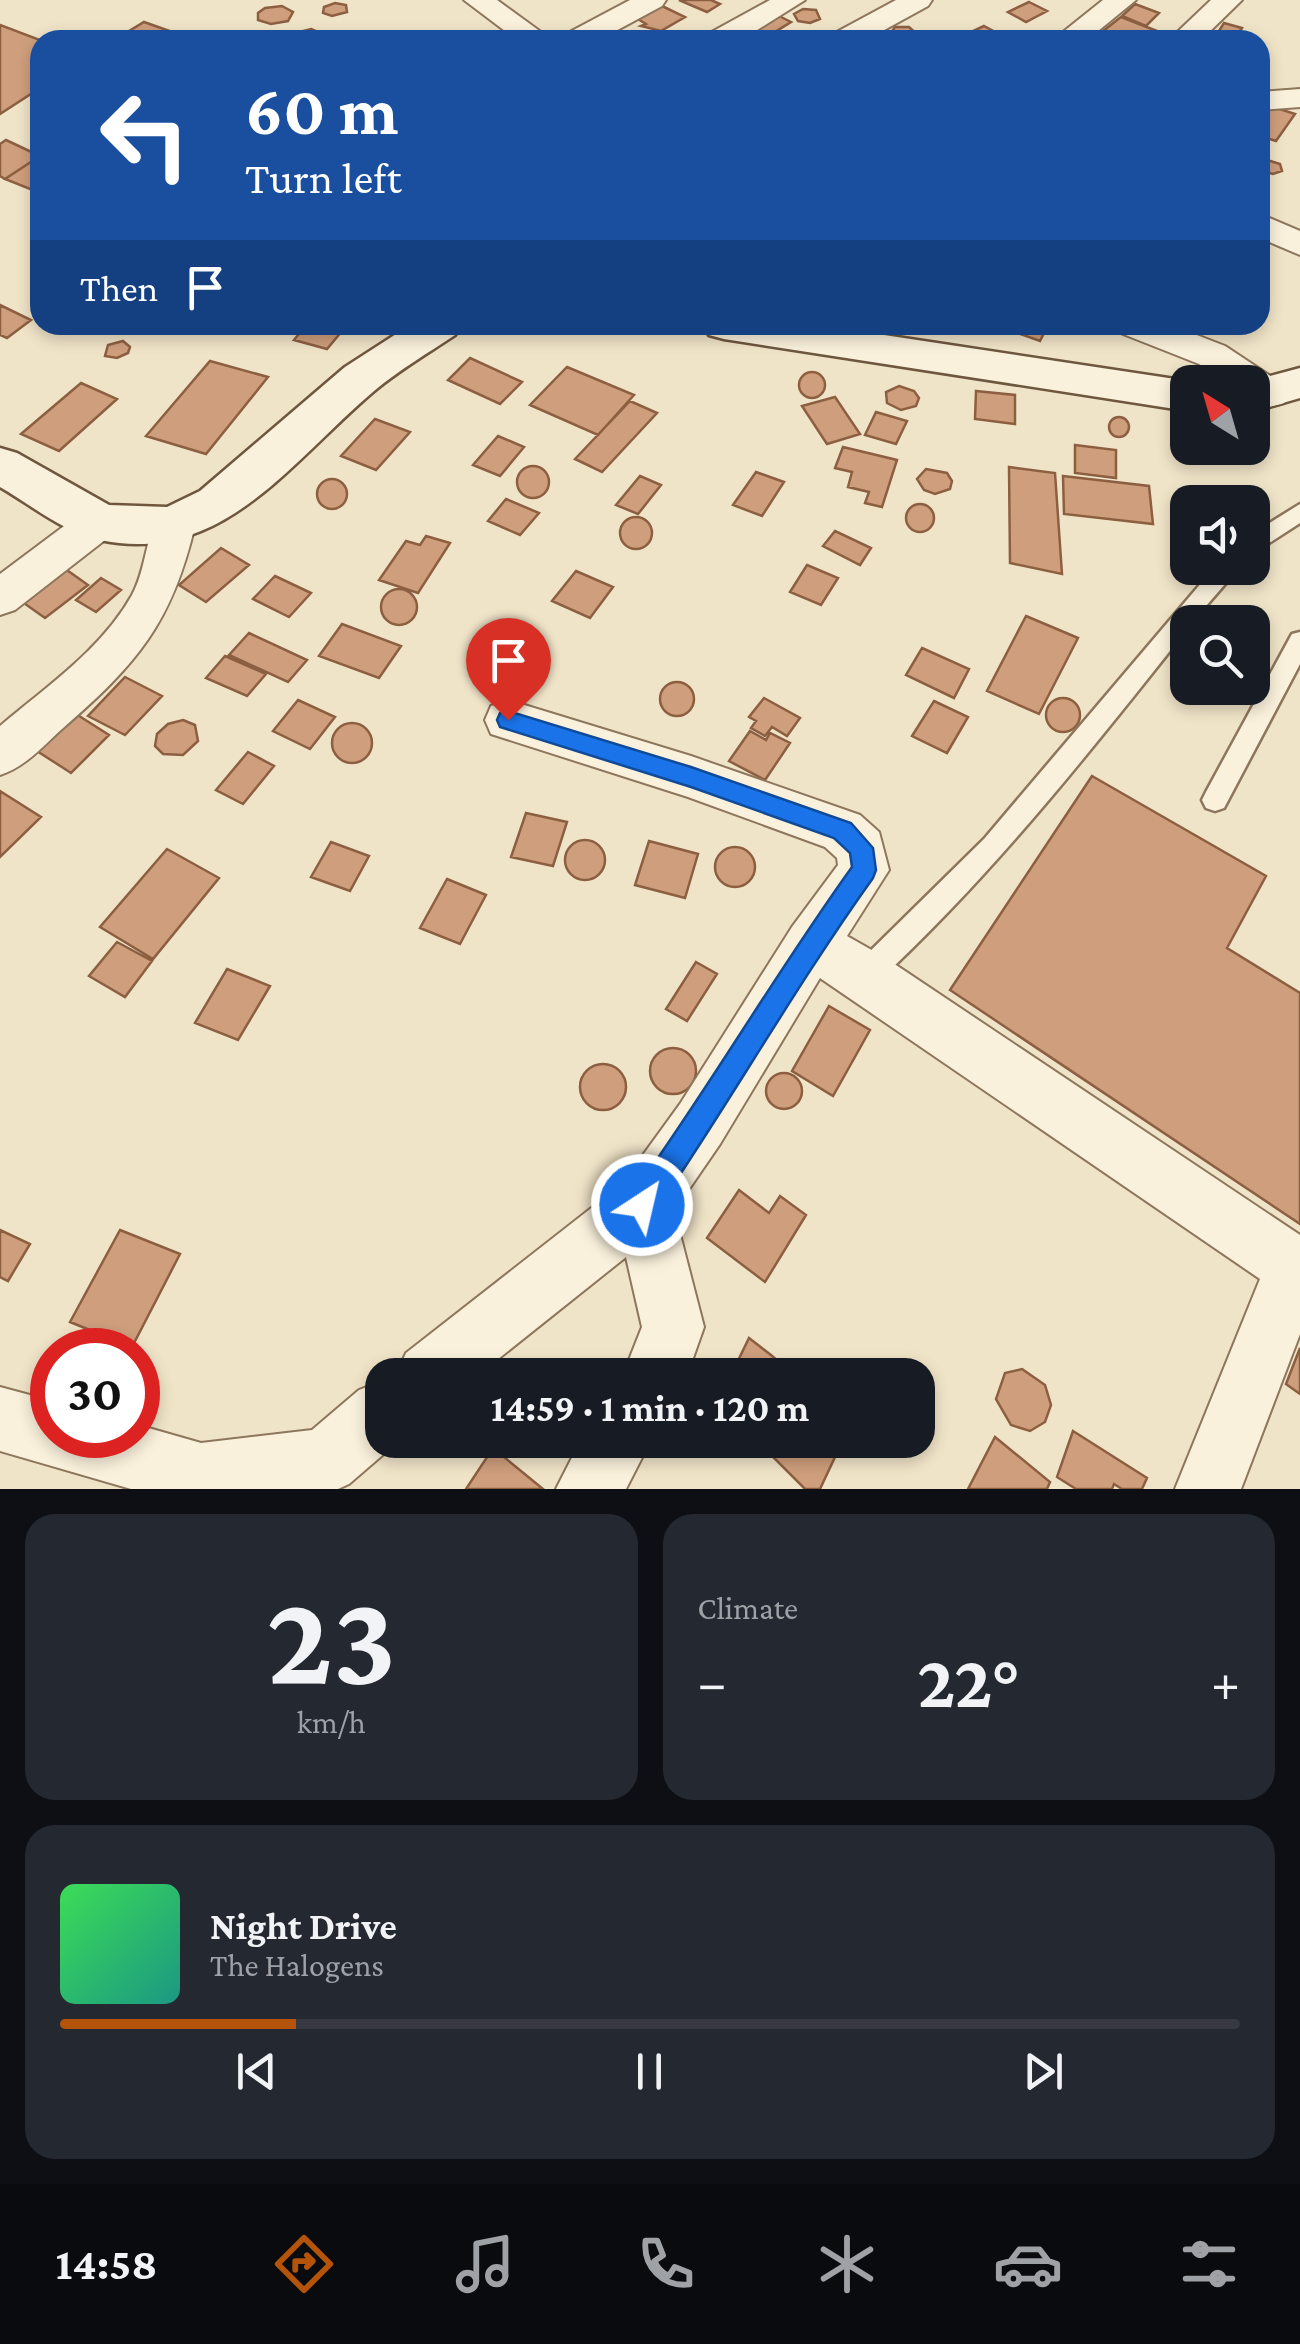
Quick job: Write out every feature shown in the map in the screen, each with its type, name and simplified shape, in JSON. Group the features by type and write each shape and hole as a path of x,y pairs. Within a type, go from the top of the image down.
{"main road":[{"path":"0,465 99,522 133,528 174,525 217,504 361,378 425,335"},
{"path":"789,335 1170,393"}],"street":[{"path":"596,30 652,0"},
{"path":"737,30 791,0"},
{"path":"862,30 918,0"},
{"path":"1082,30 1122,0"},
{"path":"1195,30 1228,0"},
{"path":"488,2 525,30"},
{"path":"1270,101 1300,98"},
{"path":"1270,229 1300,244"},
{"path":"1161,335 1212,355 1274,392"},
{"path":"0,598 99,522"},
{"path":"0,755 104,660 133,628 149,605 162,574 174,525"},
{"path":"449,1358 642,1205 700,1124 811,944 864,870 861,848 842,831 691,777 508,720"},
{"path":"811,944 865,976 1297,1269 1208,1489"},
{"path":"642,1205 672,1327 661,1358"},
{"path":"0,1420 201,1476 326,1461 365,1428"},
{"path":"588,1489 607,1458"}],"lane":[{"path":"1270,533 1300,512"},
{"path":"865,976 980,864 1211,585"},
{"path":"1216,800 1300,640"}],"building":[{"path":"679,0 711,0 720,4 707,12"},
{"path":"1029,2 1047,11 1026,22 1008,12"},
{"path":"1135,4 1159,13 1146,26 1122,16"},
{"path":"346,5 347,12 332,16 323,13 324,7"},
{"path":"282,6 293,12 288,21 271,24 258,20 258,13 265,8"},
{"path":"662,6 685,17 663,30 641,26 646,24 638,19"},
{"path":"803,9 816,10 820,19 810,23 798,21 794,14"},
{"path":"775,14 791,22 778,30 748,30"},
{"path":"1121,17 1154,30 1104,30"},
{"path":"144,22 167,30 131,30"},
{"path":"1224,23 1242,28 1241,30 1220,30"},
{"path":"0,25 30,36 30,94 0,114"},
{"path":"1270,106 1295,114 1276,141 1270,139"},
{"path":"6,140 30,151 30,163 5,179 0,176 0,144"},
{"path":"1270,161 1280,164 1282,171 1273,174"},
{"path":"30,163 30,189 5,179"},
{"path":"0,305 30,320 7,338 0,335"},
{"path":"298,335 339,335 327,349 294,340"},
{"path":"123,341 130,347 128,353 117,358 105,356 108,345"},
{"path":"470,358 522,382 500,404 448,380"},
{"path":"210,361 268,377 206,454 146,436"},
{"path":"567,367 634,395 598,435 530,405"},
{"path":"812,372 821,376 825,385 821,394 812,398 803,394 799,385 803,376"},
{"path":"81,383 117,399 59,451 21,434"},
{"path":"899,386 914,391 919,398 916,406 901,410 887,403 886,392"},
{"path":"976,391 1015,395 1015,424 975,419"},
{"path":"835,397 860,434 827,444 802,406"},
{"path":"630,401 657,413 602,472 575,459"},
{"path":"876,412 907,421 896,444 865,435"},
{"path":"1119,417 1129,427 1119,437 1109,427"},
{"path":"375,419 410,432 376,470 341,456"},
{"path":"498,436 524,447 500,476 473,465"},
{"path":"1075,445 1116,450 1116,478 1075,473"},
{"path":"843,447 897,460 882,507 865,503 869,492 848,487 852,472 835,468"},
{"path":"533,466 544,471 549,482 544,493 533,498 522,493 517,482 522,471"},
{"path":"1009,467 1055,473 1062,574 1010,563"},
{"path":"926,469 947,473 952,481 950,489 935,494 924,490 917,479"},
{"path":"756,472 784,482 762,516 733,505"},
{"path":"640,476 661,485 638,514 616,505"},
{"path":"1063,476 1149,486 1153,524 1064,514"},
{"path":"332,479 346,488 347,494 338,508 332,509 318,500 317,494 326,480"},
{"path":"506,499 539,513 520,535 488,521"},
{"path":"920,504 930,508 934,518 930,528 920,532 910,528 906,518 910,508"},
{"path":"636,517 647,522 652,533 647,544 636,549 625,544 620,533 625,522"},
{"path":"835,531 871,548 860,565 823,546"},
{"path":"426,536 450,543 418,593 379,580 406,541 420,545"},
{"path":"221,548 249,565 206,602 179,585"},
{"path":"807,565 838,578 821,605 790,592"},
{"path":"64,568 88,585 45,618 21,601"},
{"path":"576,571 613,587 590,618 552,601"},
{"path":"275,576 311,593 289,617 253,599"},
{"path":"101,578 121,590 96,612 76,600"},
{"path":"399,589 411,595 417,607 411,619 399,625 387,619 381,607 387,595"},
{"path":"1026,616 1078,638 1039,714 987,691"},
{"path":"342,624 401,646 379,678 319,656"},
{"path":"249,633 307,660 288,682 229,655"},
{"path":"922,648 969,669 954,698 906,675"},
{"path":"225,656 266,674 247,696 206,678"},
{"path":"125,677 162,696 125,735 88,716"},
{"path":"677,682 689,687 694,699 689,711 677,716 665,711 660,699 665,687"},
{"path":"764,698 800,718 787,736 772,727 765,736 751,728 756,721 749,717"},
{"path":"1063,698 1075,703 1080,715 1075,727 1063,732 1051,727 1046,715 1051,703"},
{"path":"298,700 335,717 310,749 273,731"},
{"path":"934,701 968,717 947,753 912,736"},
{"path":"76,714 109,735 71,773 37,751"},
{"path":"183,720 195,725 198,741 183,755 163,754 155,746 157,734 168,724"},
{"path":"352,723 366,729 372,743 366,757 352,763 338,757 332,743 338,729"},
{"path":"750,731 766,740 770,733 790,743 765,780 729,761"},
{"path":"248,752 274,766 243,804 216,790"},
{"path":"1092,776 1266,876 1227,948 1300,993 1300,1224 950,990"},
{"path":"0,791 41,817 0,857"},
{"path":"526,813 567,822 553,866 511,857"},
{"path":"585,840 599,846 605,860 599,874 585,880 571,874 565,860 571,846"},
{"path":"649,841 698,854 685,898 635,885"},
{"path":"331,842 369,856 350,891 311,877"},
{"path":"735,847 749,853 755,867 749,881 735,887 721,881 715,867 721,853"},
{"path":"167,849 219,878 153,959 100,927"},
{"path":"447,879 486,895 460,944 420,928"},
{"path":"117,942 152,961 125,997 89,976"},
{"path":"696,962 717,974 687,1021 666,1009"},
{"path":"227,969 270,986 238,1040 195,1023"},
{"path":"829,1006 870,1030 833,1096 792,1071"},
{"path":"673,1048 689,1055 696,1071 689,1087 673,1094 657,1087 650,1071 657,1055"},
{"path":"603,1064 619,1071 626,1087 619,1103 603,1110 587,1103 580,1087 587,1071"},
{"path":"784,1073 797,1078 802,1091 797,1104 784,1109 771,1104 766,1091 771,1078"},
{"path":"739,1190 769,1213 780,1196 806,1215 765,1282 707,1238"},
{"path":"0,1230 30,1244 8,1281 0,1277"},
{"path":"120,1230 180,1254 142,1328 85,1328 70,1322"},
{"path":"749,1338 774,1358 739,1358"},
{"path":"1300,1348 1300,1394 1286,1384"},
{"path":"1022,1369 1045,1385 1051,1405 1045,1422 1030,1431 1011,1425 996,1399 1005,1373"},
{"path":"1073,1431 1147,1478 1142,1489 1122,1489 1114,1484 1112,1489 1076,1489 1057,1477"},
{"path":"995,1437 1050,1482 1047,1489 968,1489"},
{"path":"486,1458 505,1458 543,1489 466,1489"},
{"path":"774,1458 835,1458 820,1489 805,1489"}],"route":[{"path":"508,720 691,777 812,820 842,831 861,848 864,870 811,944 700,1124 642,1205"}]}
